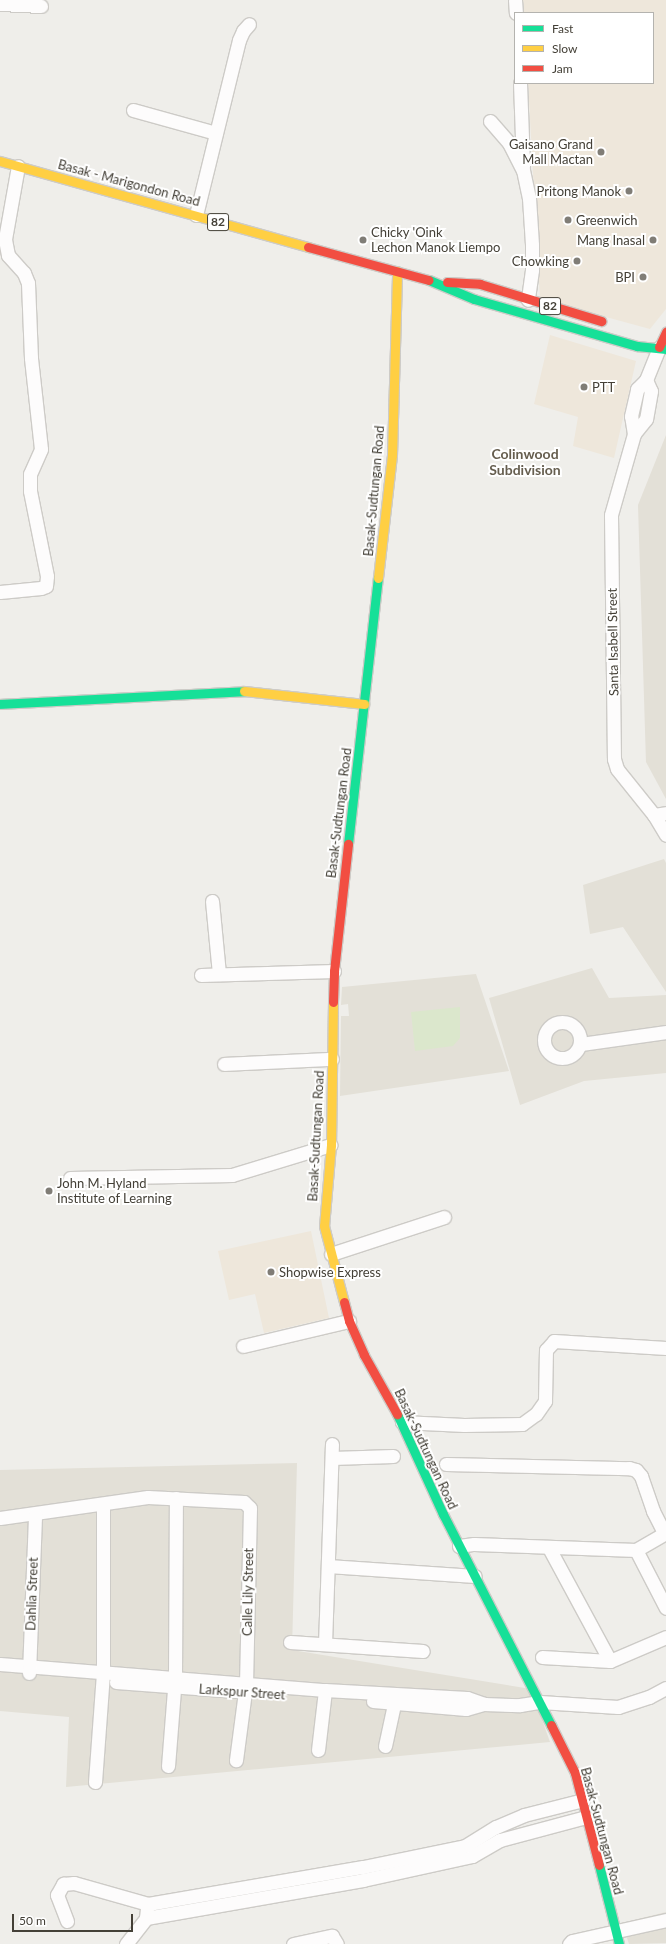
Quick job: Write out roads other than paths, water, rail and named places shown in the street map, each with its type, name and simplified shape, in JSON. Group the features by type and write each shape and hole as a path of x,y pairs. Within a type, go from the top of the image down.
{"street":[{"path":"515,0 516,12"},
{"path":"0,4 41,6"},
{"path":"196,215 239,40 243,31 249,24"},
{"path":"520,84 523,170 529,198 532,245 532,270 528,300"},
{"path":"133,110 216,133"},
{"path":"490,121 509,143 523,170"},
{"name":"Basak - Marigondon Road","path":"0,161 436,282 474,299 637,346 662,348"},
{"path":"0,592 41,588 46,586 47,576 30,491 30,474 41,449 31,358 28,283 24,273 8,255 5,239 18,166"},
{"name":"Basak-Sudtungan Road","path":"397,271 392,455 334,970 331,1145 324,1226 349,1321 364,1355 402,1422 443,1514 575,1773 618,1938"},
{"name":"Basak - Marigondon Road","path":"436,282 480,284 528,300 611,324"},
{"path":"646,338 662,348 666,332"},
{"name":"Santa Isabell Street","path":"662,348 646,380 651,391 646,418 634,434 611,515 614,759 617,769 660,814 666,836"},
{"path":"0,704 250,691 364,704"},
{"path":"212,901 219,974"},
{"path":"201,975 334,970"},
{"path":"581,1044 666,1032"},
{"path":"224,1064 332,1059"},
{"path":"70,1178 232,1175 331,1145"},
{"path":"332,1254 444,1217"},
{"path":"243,1346 349,1321"},
{"path":"402,1422 464,1425 522,1424 536,1414 545,1401 546,1350 554,1341 666,1348"},
{"path":"325,1644 332,1444"},
{"path":"332,1458 393,1456"},
{"path":"446,1464 629,1468 636,1470 641,1476 653,1511 665,1533 636,1550 549,1548 474,1544 459,1546"},
{"path":"0,1518 148,1497 176,1498 174,1682 168,1766"},
{"name":"Calle Lily Street","path":"176,1498 244,1502 250,1508 246,1688 236,1760"},
{"path":"95,1782 102,1676 103,1504"},
{"name":"Dahlia Street","path":"29,1670 36,1514"},
{"path":"549,1548 610,1661"},
{"path":"636,1550 666,1608"},
{"path":"328,1566 475,1576"},
{"path":"542,1657 610,1661 666,1637"},
{"path":"290,1642 423,1651"},
{"name":"Larkspur Street","path":"0,1664 29,1670"},
{"name":"Larkspur Street","path":"0,1671 29,1670 324,1694 395,1698 466,1709 484,1704 520,1705 540,1702 618,1707 649,1697 666,1688"},
{"path":"318,1750 324,1694"},
{"path":"386,1746 395,1698"},
{"path":"67,1921 57,1895 63,1884 74,1883 148,1904 472,1856 524,1815 583,1800"},
{"path":"498,1834 586,1816"},
{"path":"146,1918 363,1873"},
{"path":"126,1944 146,1918 148,1904"},
{"path":"569,1944 572,1941 618,1938 666,1920"},
{"path":"294,1944 332,1936 336,1940 337,1944"}],"place":[{"name":"Gaisano Grand Mall Mactan","path":"601,152"},
{"name":"Pritong Manok","path":"629,191"},
{"name":"Greenwich","path":"568,220"},
{"name":"Chicky 'Oink Lechon Manok Liempo","path":"363,240"},
{"name":"Mang Inasal","path":"653,240"},
{"name":"Chowking","path":"577,261"},
{"name":"BPI","path":"643,277"},
{"name":"PTT","path":"584,387"},
{"name":"John M. Hyland Institute of Learning","path":"49,1191"},
{"name":"Shopwise Express","path":"271,1272"}],"district":[{"name":"Colinwood Subdivision","path":"525,462"}]}
